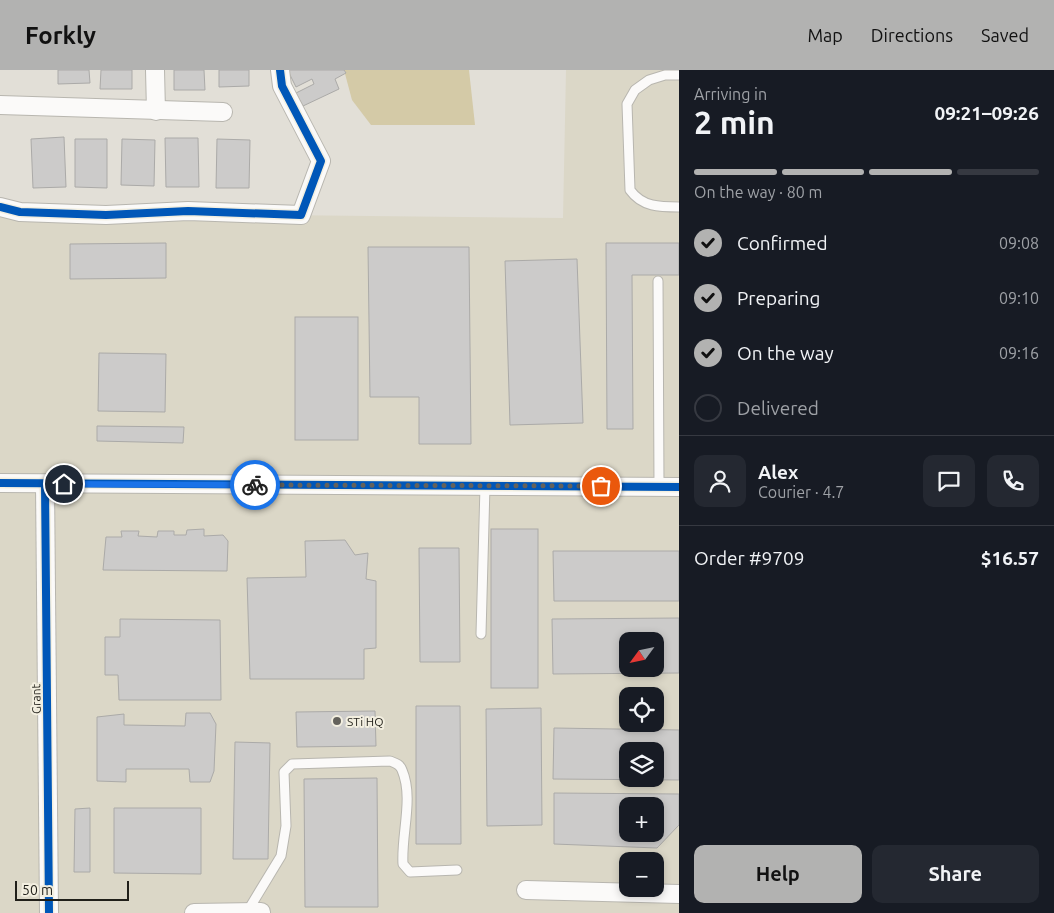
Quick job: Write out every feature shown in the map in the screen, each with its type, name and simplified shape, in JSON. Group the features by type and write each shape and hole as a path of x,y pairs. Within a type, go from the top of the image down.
{"street":[{"path":"155,70 156,111"},
{"path":"0,207 20,212 106,215 188,211 301,215 321,161 282,86 280,70"},
{"path":"0,105 223,112"},
{"path":"0,484 679,487"},
{"name":"Grant","path":"45,484 49,913"},
{"path":"526,890 679,894"},
{"path":"194,913 254,912"}],"lane":[{"path":"679,75 665,74 649,80 635,90 628,104 630,190 634,196 644,203 656,207 679,207"},
{"path":"658,281 659,486"},
{"path":"481,634 485,486"},
{"path":"254,912 281,856 286,826 284,772 292,764 390,761 398,764 402,770 406,791 403,864 410,872 457,870"}],"shaded area":[{"path":"344,70 469,70 475,125 371,125 352,100"},
{"path":"566,70 679,70 679,913 0,913 0,212 563,218"}],"building":[{"path":"58,70 89,70 90,83 58,84"},
{"path":"101,70 132,70 132,89 100,89"},
{"path":"174,70 204,70 205,90 174,90"},
{"path":"219,70 249,70 249,86 219,87"},
{"path":"344,70 346,73 335,79 339,89 303,106 296,93 314,84 312,79 296,87 288,71"},
{"path":"64,137 66,187 33,188 31,139"},
{"path":"165,138 198,138 199,187 166,187"},
{"path":"75,139 107,139 107,188 75,187"},
{"path":"122,139 155,140 154,186 121,185"},
{"path":"217,139 250,140 249,188 216,188"},
{"path":"166,243 166,278 70,279 70,244"},
{"path":"606,243 679,243 679,275 632,275 633,429 607,429"},
{"path":"368,247 469,247 471,444 419,444 419,397 370,397"},
{"path":"577,259 583,423 510,425 505,261"},
{"path":"295,317 358,317 358,440 295,440"},
{"path":"99,353 166,354 165,412 98,411"},
{"path":"97,426 184,427 183,443 97,441"},
{"path":"204,529 204,536 223,535 228,541 227,571 103,570 106,537 122,537 121,531 139,531 138,536 157,537 158,531 174,531 174,535 186,535 187,530"},
{"path":"491,529 538,529 538,688 491,688"},
{"path":"345,540 355,555 368,553 366,579 376,581 376,648 364,649 364,679 250,679 247,578 306,577 305,541"},
{"path":"419,548 459,548 460,662 420,662"},
{"path":"553,551 679,551 679,601 554,601"},
{"path":"679,618 679,673 664,673 664,632 619,632 619,673 553,674 552,619"},
{"path":"120,619 220,620 221,700 119,700 118,675 105,675 105,637 120,637"},
{"path":"416,706 460,706 461,844 416,844"},
{"path":"541,708 542,825 487,826 486,709"},
{"path":"375,711 376,746 297,747 296,712"},
{"path":"186,713 210,713 216,724 214,771 210,782 190,782 189,769 126,769 126,782 97,781 97,717 124,714 124,725 185,726"},
{"path":"554,728 619,729 619,732 679,730 679,780 664,780 664,742 619,742 619,780 553,779"},
{"path":"235,742 270,743 268,859 233,859"},
{"path":"377,778 378,907 305,907 304,779"},
{"path":"554,793 679,794 679,825 664,841 664,797 619,797 619,842 663,842 657,848 554,844"},
{"path":"90,808 90,872 74,872 75,809"},
{"path":"114,808 201,808 201,874 114,873"}],"cycle path":[{"path":"0,207 20,212 106,215 188,211 301,215 321,161 282,86 280,70"},
{"path":"0,483 679,487"},
{"path":"45,484 49,913"}],"way so far":[{"path":"255,485 601,486"}],"place":[{"name":"STi HQ","path":"337,721"}],"route":[{"path":"64,484 255,485"}]}
